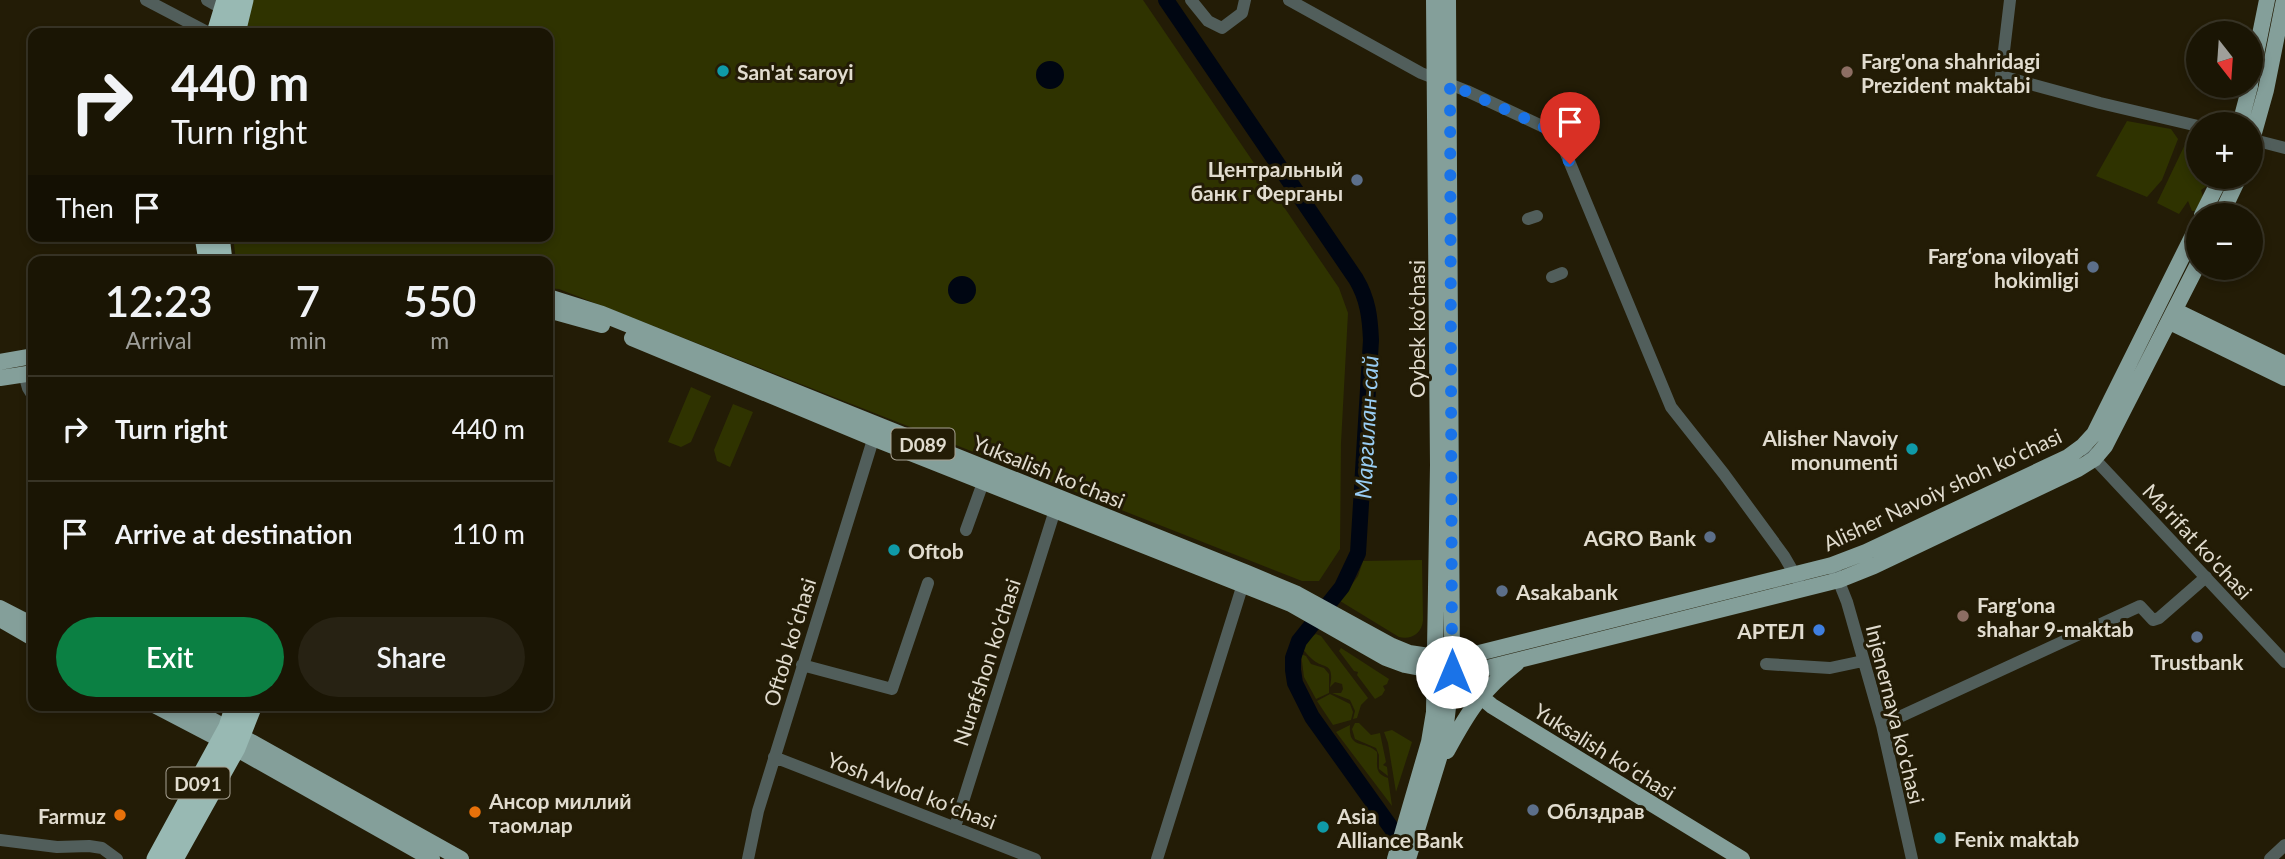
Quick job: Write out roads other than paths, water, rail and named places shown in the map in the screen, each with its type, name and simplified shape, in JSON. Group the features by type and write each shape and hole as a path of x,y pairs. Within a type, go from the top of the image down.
{"highway":[{"path":"237,28 244,0"},
{"path":"216,28 219,3"},
{"name":"D091","path":"174,859 231,738 234,711"},
{"name":"D091","path":"156,859 249,711"}],"main road":[{"name":"Oybek ko‘chasi","path":"1434,0 1443,81"},
{"name":"Oybek ko‘chasi","path":"1444,664 1443,81 1448,0"},
{"path":"2263,21 2267,0"},
{"path":"2258,112 2284,0"},
{"name":"Alisher Navoiy shoh koʻchasi","path":"2089,452 2094,435 2186,250"},
{"name":"Alisher Navoiy shoh koʻchasi","path":"1444,664 1487,668 1835,573 1867,552 2068,457 2105,446 2190,280"},
{"name":"Yuksalish koʻchasi","path":"553,299 602,314 1055,510 1243,584 1294,599"},
{"name":"Yuksalish koʻchasi","path":"553,311 599,324 876,432 1294,599 1392,646 1444,664 1479,696 1576,759 1742,859"},
{"path":"2173,316 2285,364"},
{"path":"2173,316 2285,378"},
{"path":"0,362 28,357"},
{"path":"0,378 28,374"},
{"name":"Alisher Navoiy shoh koʻchasi","path":"1444,664 1471,655 1799,582"},
{"path":"0,608 28,622"},
{"path":"0,620 28,635"},
{"path":"1436,772 1464,718 1479,696 1523,658"},
{"path":"1410,852 1436,772 1449,713 1444,664"},
{"path":"1395,859 1429,742 1444,664"},
{"path":"169,711 231,738 428,854"},
{"path":"193,711 333,804 428,854 461,859"}],"street":[{"path":"146,0 199,28"},
{"path":"1191,0 1208,22 1222,28 1242,13 1245,0"},
{"path":"2010,0 2001,76 2186,123"},
{"path":"1292,1 1443,81 1546,128 1562,144 1671,407 1724,474 1799,582"},
{"path":"2263,144 2285,148"},
{"name":"Oftob koʻchasi","path":"748,859 758,811 774,757 876,432"},
{"name":"Ma'rifat ko'chasi","path":"2089,452 2285,663"},
{"path":"966,530 984,481"},
{"name":"Nurafshon ko'chasi","path":"955,827 1055,510"},
{"name":"Injenernaya ko'chasi","path":"1835,573 1882,725 1912,859"},
{"path":"1882,725 2140,606 2153,620 2159,618 2206,577"},
{"path":"802,665 892,689 928,583"},
{"path":"1157,859 1199,748 1243,584"},
{"path":"1766,664 1830,668 1863,661"},
{"name":"Yosh Avlod koʻchasi","path":"774,757 1035,859"},
{"path":"0,840 57,847 102,848 117,859"},
{"path":"2270,859 2285,845"}],"waterway":[{"name":"Маргилан-сай","path":"1166,0 1356,279 1366,301 1371,340 1358,553 1342,587 1299,641 1293,658 1293,670 1295,683 1312,717 1407,850"}],"place":[{"name":"San'at saroyi","path":"723,71"},
{"name":"Farg'ona shahridagi Prezident maktabi","path":"1847,72"},
{"name":"Центральный банк г Ферганы","path":"1357,180"},
{"name":"Farg‘ona viloyati hokimligi","path":"2093,267"},
{"name":"Alisher Navoiy monumenti","path":"1912,449"},
{"name":"AGRO Bank","path":"1710,537"},
{"name":"Oftob","path":"894,550"},
{"name":"Asakabank","path":"1502,591"},
{"name":"Farg'ona shahar 9-maktab","path":"1963,616"},
{"name":"АРТЕЛ","path":"1819,630"},
{"name":"Trustbank","path":"2197,637"},
{"name":"Облздрав","path":"1533,810"},
{"name":"Ансор миллий таомлар","path":"475,812"},
{"name":"Farmuz","path":"120,815"},
{"name":"Asia Alliance Bank","path":"1323,827"},
{"name":"Fenix maktab","path":"1940,838"}]}
